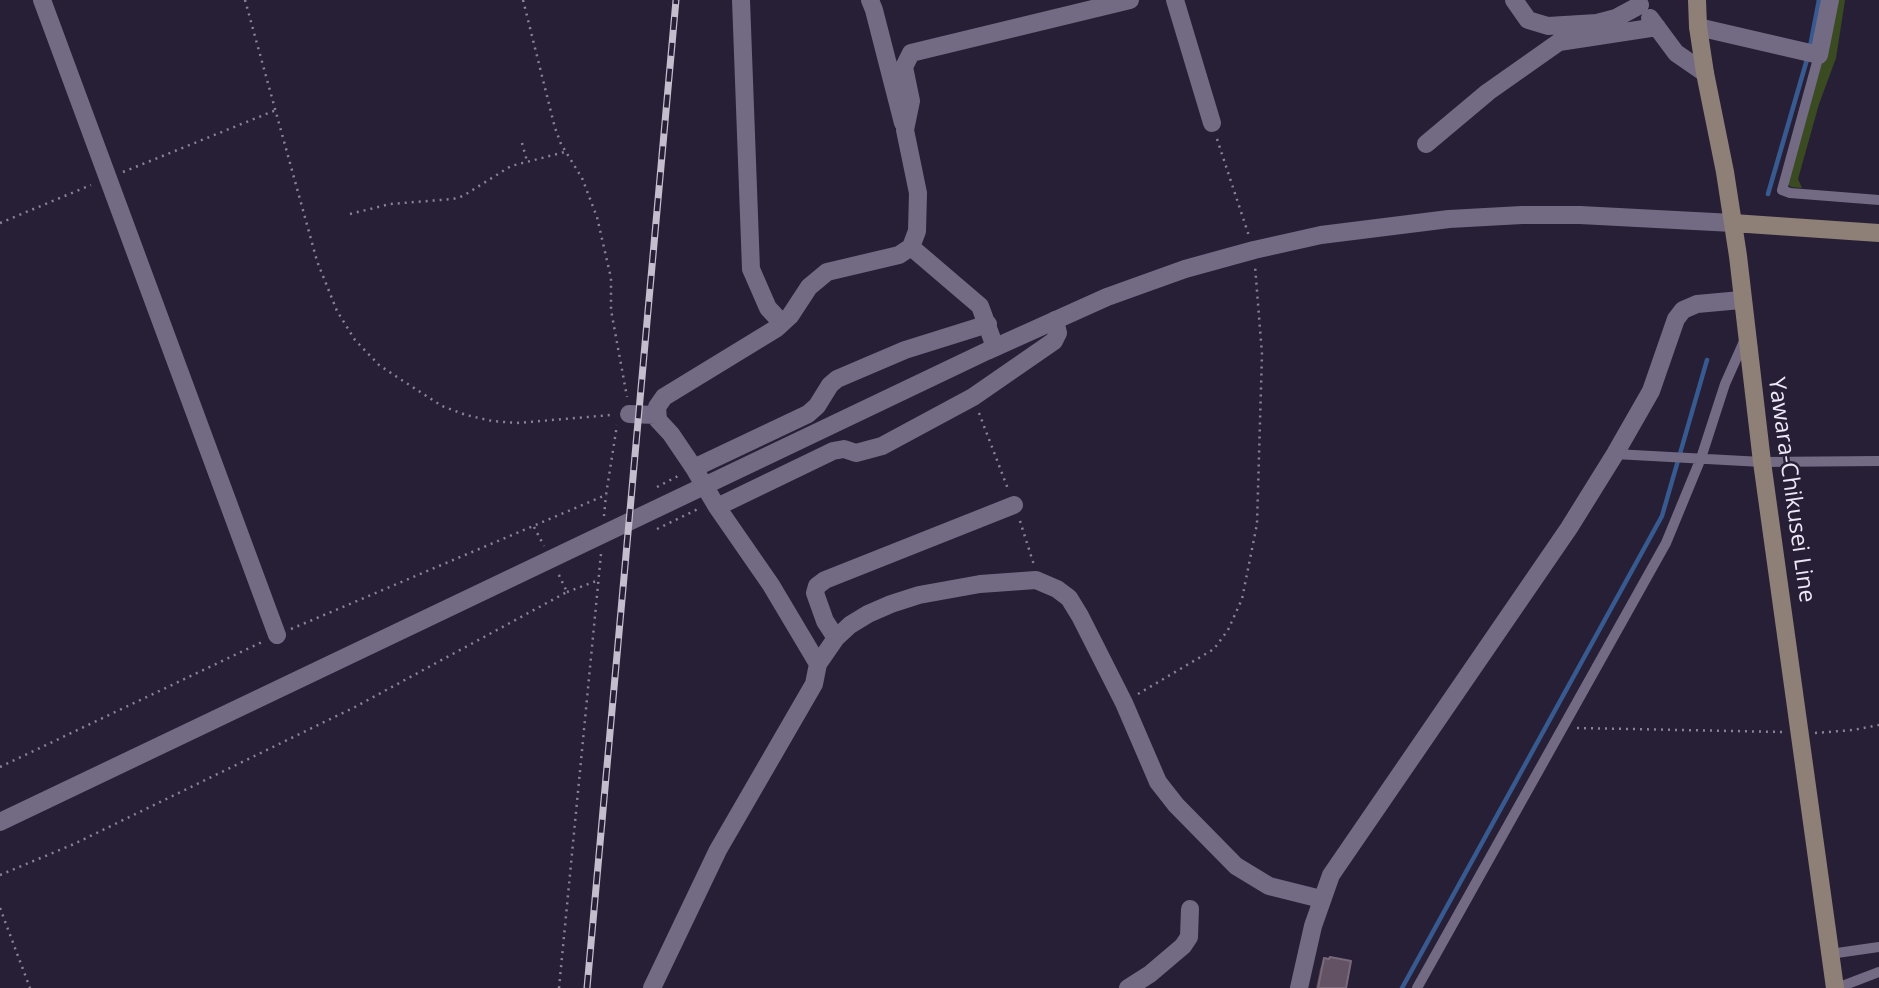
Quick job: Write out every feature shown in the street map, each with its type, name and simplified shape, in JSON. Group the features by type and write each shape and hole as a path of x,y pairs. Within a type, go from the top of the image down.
{"main road":[{"name":"Yawara-Chikusei Line","path":"1697,0 1704,73 1733,223 1762,462 1836,988"},
{"path":"1733,223 1879,233"}],"street":[{"path":"42,0 276,635"},
{"path":"741,0 751,269 768,308 782,323"},
{"path":"818,664 771,585 715,504 694,467 656,415 657,407 664,397 766,337 790,316 808,287 827,272 899,255 911,247 917,231 918,193 905,130 870,0"},
{"path":"887,60 1130,0"},
{"path":"1175,0 1212,123"},
{"path":"1514,0 1528,19 1548,26 1597,23 1616,18 1637,2 1676,53 1704,73"},
{"path":"1698,27 1819,55 1830,0"},
{"path":"1426,144 1488,92 1559,42 1657,26"},
{"path":"905,130 911,101 904,67 911,53"},
{"path":"0,822 995,347 1107,297 1163,276 1254,250 1374,227 1461,218 1580,215 1733,223"},
{"path":"911,247 980,306 995,347"},
{"path":"1299,988 1321,899 1331,875 1351,842 1569,528 1615,454 1651,391 1676,319 1683,310 1697,304 1741,300"},
{"path":"715,504 833,451 844,449 856,453 882,446 972,397 1054,341 1058,333 1055,320"},
{"path":"694,467 808,414 837,379 905,350 988,324"},
{"path":"625,414 656,415"},
{"path":"836,638 825,621 815,593 817,586 825,580 1014,505"},
{"path":"652,988 718,850 814,684 818,664 836,638 867,614 919,595 980,583 1036,580 1057,589 1075,607 1124,703 1158,782 1175,805 1236,866 1269,886 1321,899"},
{"path":"1128,988 1150,974 1183,946 1189,937 1190,909"}],"lane":[{"path":"1819,55 1782,190 1790,193 1879,200"},
{"path":"1417,988 1665,543 1701,458 1746,335"},
{"path":"1615,454 1762,462 1879,461"},
{"path":"1830,954 1879,947"},
{"path":"1836,988 1879,972"}],"path":[{"path":"245,0 317,261 344,326 379,365 442,406 492,421 547,422 625,414"},
{"path":"523,0 555,128 592,200 611,278 611,310 625,414 615,436 604,519"},
{"path":"0,223 276,110"},
{"path":"1124,703 1214,649 1228,630 1242,599 1257,524 1262,354 1254,250 1212,123"},
{"path":"522,143 527,162"},
{"path":"351,214 390,204 453,199 511,166 565,152"},
{"path":"972,397 1014,505 1029,548 1036,580"},
{"path":"657,486 694,467"},
{"path":"0,767 276,635 606,495"},
{"path":"652,531 715,504"},
{"path":"534,525 545,548"},
{"path":"559,988 602,544"},
{"path":"556,570 567,592"},
{"path":"0,874 74,844 355,707 567,592 599,580"},
{"path":"1563,728 1800,733 1833,732 1879,725"},
{"path":"0,908 30,988"}],"green space":[{"path":"1834,0 1845,0 1836,58 1819,104 1798,179 1802,188 1791,187 1787,183 1824,55"}],"building":[{"path":"1324,958 1351,961 1346,988 1318,988"}],"waterway":[{"path":"1810,47 1819,0"},
{"path":"1768,194 1808,56"},
{"path":"1402,988 1662,516 1707,360"}],"railway":[{"path":"587,988 676,0"}]}
